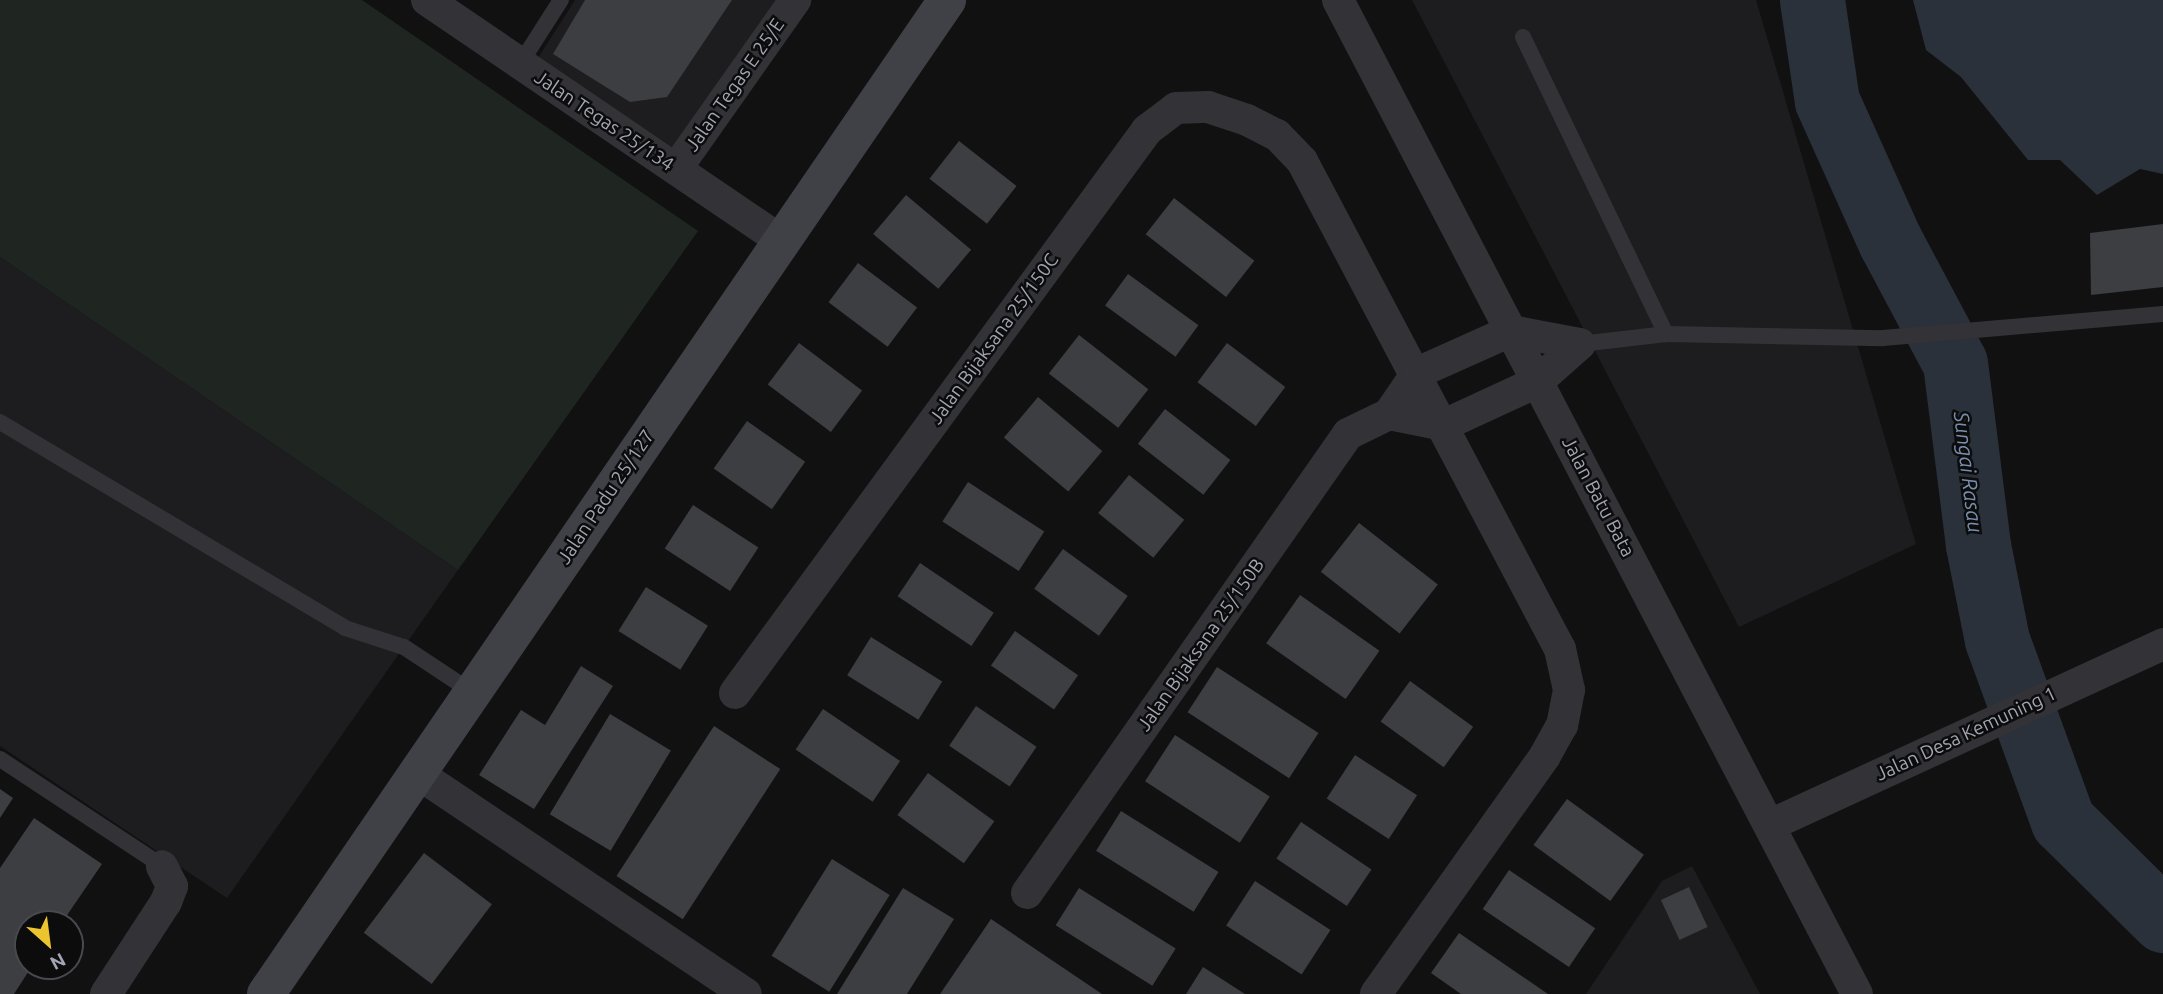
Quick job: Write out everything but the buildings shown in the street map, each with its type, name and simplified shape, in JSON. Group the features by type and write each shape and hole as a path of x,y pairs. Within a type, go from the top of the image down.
{"street":[{"name":"Jalan Tegas 25/134","path":"427,0 782,241"},
{"name":"Jalan Tegas E 25/E","path":"676,169 795,0"},
{"name":"Jalan Padu 25/127","path":"265,994 947,0"},
{"name":"Jalan Batu Bata","path":"1338,0 1770,825 1854,992"},
{"name":"Jalan Bijaksana 25/150C","path":"735,693 1147,130 1176,108 1208,107 1277,135 1302,161 1417,373 1560,649 1569,690 1567,709 1545,756 1376,994"},
{"path":"1511,331 1580,344 1537,382 1444,425 1389,414 1417,373 1511,331"},
{"name":"Jalan Bijaksana 25/150B","path":"1027,893 1348,434 1389,414"},
{"name":"Jalan Desa Kemuning 1","path":"1770,825 2163,644"},
{"path":"417,774 746,994"},
{"path":"106,994 166,902 172,886 162,866"}],"lane":[{"path":"520,64 562,0"},
{"path":"1523,37 1666,334"},
{"path":"1580,344 1666,334 1883,338 2163,314"},
{"path":"0,422 345,628 404,647 472,692"},
{"path":"0,759 162,866"}],"shaded area":[{"path":"0,0 362,0 698,231 458,570 0,257"},
{"path":"575,0 778,0 675,149 538,58"},
{"path":"1412,0 1756,0 1916,544 1739,627"},
{"path":"1913,0 2163,0 2163,174 2140,169 2097,195 2060,160 2028,160 1961,77 1926,50"},
{"path":"0,257 458,570 227,898 0,746"},
{"path":"1692,866 1760,994 1586,994 1662,881"}],"waterway":[{"name":"Sungai Rasau","path":"1812,0 1827,101 1890,241 1955,363 1978,545 1997,640 2063,821 2163,920"}]}
